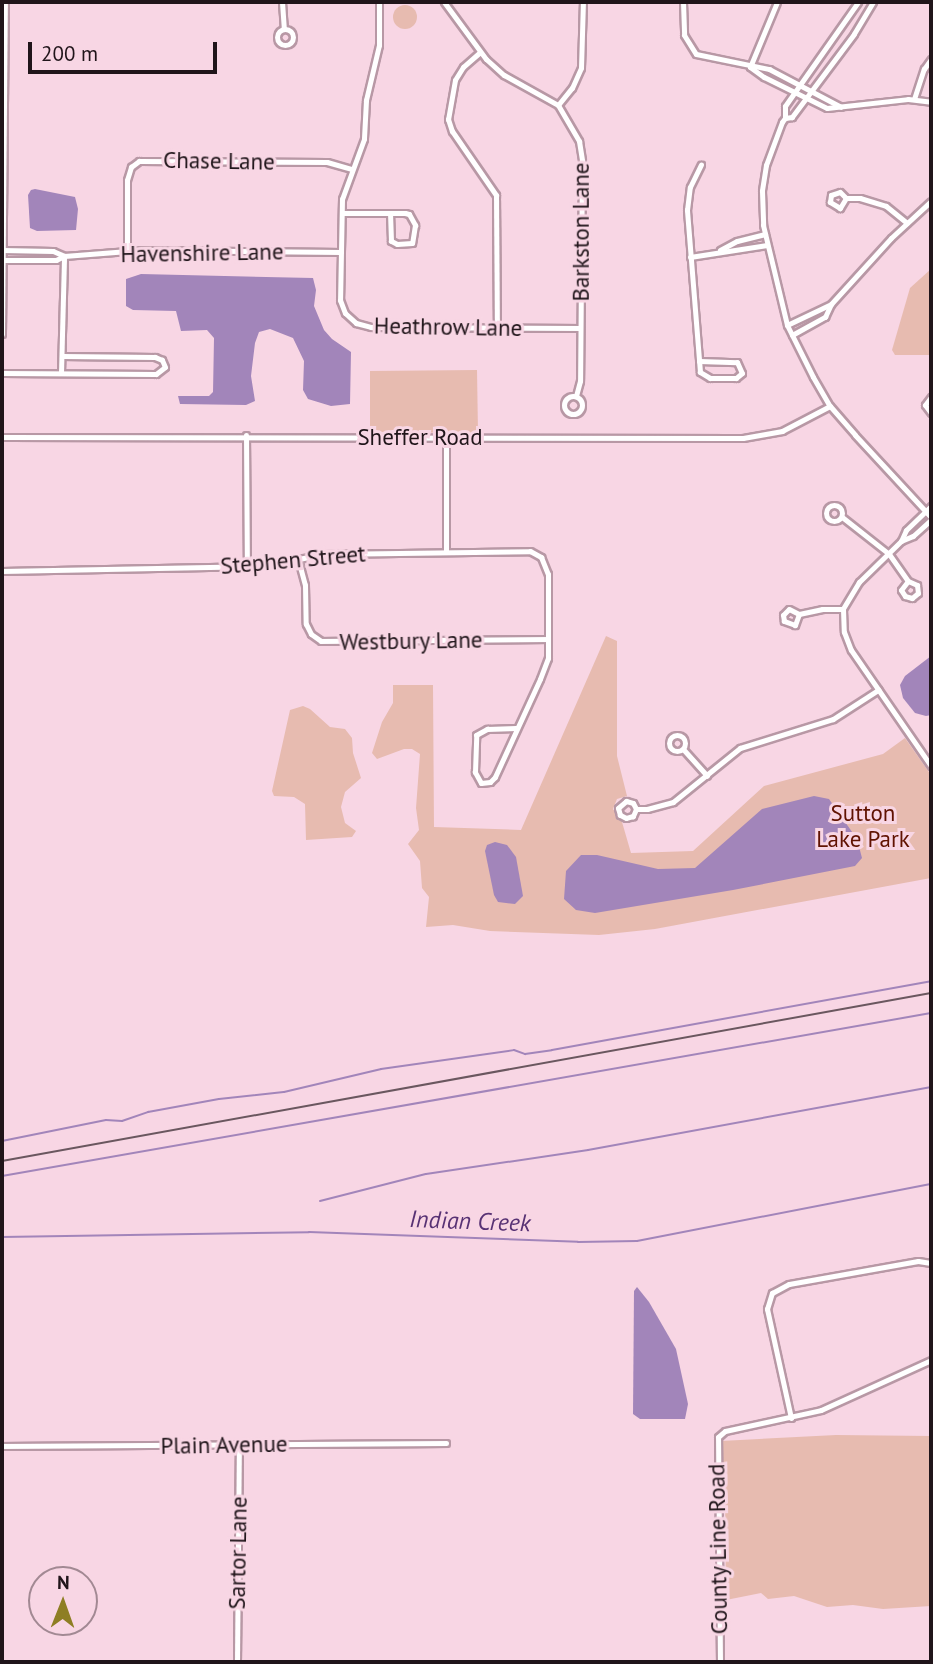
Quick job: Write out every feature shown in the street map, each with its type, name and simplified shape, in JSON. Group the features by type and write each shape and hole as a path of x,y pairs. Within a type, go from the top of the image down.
{"street":[{"path":"2,334 5,2"},
{"path":"282,2 284,29"},
{"name":"Heathrow Lane","path":"379,2 379,45 366,100 365,133 343,191 340,300 345,313 356,323 371,327 580,328"},
{"name":"Barkston Lane","path":"444,2 480,53 505,75 558,105 576,132 581,152 580,381 576,396"},
{"path":"449,9 457,2"},
{"path":"558,105 572,88 581,68 583,2"},
{"path":"683,2 684,35 690,48 702,57 769,69 841,107"},
{"path":"750,66 777,2"},
{"path":"858,2 783,108 785,118 771,148 763,181 765,234 787,325 830,406 931,519 913,536 901,541"},
{"path":"785,118 792,117 803,98 854,34 873,2"},
{"path":"480,53 463,67 455,80 448,119 456,137 496,195 497,328"},
{"path":"914,99 924,69 931,59"},
{"path":"750,66 803,98 827,108 914,99 931,102"},
{"name":"Chase Lane","path":"127,252 127,180 131,167 139,161 327,162 351,169"},
{"path":"699,361 737,362 742,373 733,378 706,378 701,375 699,361 690,257 688,201 692,181 701,164"},
{"path":"846,198 860,198 886,206 906,223"},
{"path":"792,335 824,317 831,304 906,223 931,201"},
{"path":"342,213 390,213 412,216 415,225 412,243 397,244 391,241 390,213"},
{"path":"690,257 720,250 737,241 765,234"},
{"path":"720,250 737,252 767,245"},
{"name":"Havenshire Lane","path":"2,250 54,251 64,256"},
{"name":"Havenshire Lane","path":"2,260 52,261 64,256 127,252 341,252"},
{"path":"61,373 64,256"},
{"path":"787,325 831,304"},
{"path":"2,373 156,374 165,367 159,357 62,356"},
{"path":"112,356 112,374"},
{"path":"931,397 925,405 931,413"},
{"name":"Sheffer Road","path":"2,437 754,437 786,430 830,406"},
{"path":"246,435 247,567"},
{"path":"446,437 446,551"},
{"path":"931,506 906,530 901,541 889,554 859,582 843,609 844,632 849,646 931,766"},
{"path":"842,517 889,554 908,581"},
{"name":"Stephen Street","path":"2,571 247,567 279,565 325,554 523,550 541,557 548,574 546,664 495,777 490,782 481,783 475,772 476,735 487,729 516,728"},
{"name":"Westbury Lane","path":"298,559 304,577 306,624 311,634 321,641 548,639"},
{"path":"799,614 822,609 843,609"},
{"path":"636,809 673,802 740,748 833,719 878,690"},
{"path":"683,749 707,776"},
{"path":"931,1263 918,1261 789,1284 772,1293 767,1309 791,1418 846,1400 931,1360"},
{"name":"County Line Road","path":"720,1662 718,1437 726,1431 791,1418"},
{"name":"Plain Avenue","path":"2,1446 446,1443"},
{"name":"Sartor Lane","path":"237,1662 239,1444"}],"green space":[{"path":"405,5 413,9 417,17 413,25 405,29 397,25 393,17 397,9"},
{"path":"931,269 931,355 895,355 892,350 910,288"},
{"path":"477,370 478,433 370,432 370,371"},
{"name":"Sutton Lake Park","path":"606,636 617,641 617,756 627,796 617,799 613,809 622,822 631,853 693,851 764,786 883,754 905,738 931,775 931,878 655,929 599,935 490,931 453,925 426,927 429,897 422,888 420,861 408,844 419,830 416,808 420,754 412,749 404,749 377,759 372,753 382,722 393,703 393,685 433,685 434,827 521,830"},
{"path":"303,706 330,727 345,729 352,738 353,753 361,778 345,792 341,807 345,823 356,831 352,837 306,840 305,804 294,797 274,796 272,791 290,710"},
{"path":"836,1435 931,1436 931,1606 883,1609 853,1605 827,1607 794,1596 768,1599 761,1593 726,1600 725,1488 721,1441"}],"shaded area":[{"path":"35,189 75,197 78,209 76,230 37,231 30,228 28,195"},
{"path":"141,274 313,278 316,290 314,306 324,330 351,352 350,404 331,406 308,399 303,390 304,361 293,338 270,329 259,332 255,343 251,376 255,401 246,405 180,404 178,396 209,396 213,392 214,338 207,330 181,331 176,311 133,310 126,306 126,279"},
{"path":"931,656 931,715 926,716 915,713 903,698 900,685 905,676"},
{"path":"814,796 829,799 857,839 862,858 855,866 595,913 576,910 564,899 566,871 581,855 597,855 658,869 695,868 762,809"},
{"path":"495,842 507,845 516,857 523,896 515,904 498,902 494,895 485,851 487,845"},
{"path":"637,1287 649,1302 676,1349 688,1404 685,1419 640,1419 633,1414 634,1291"}],"waterway":[{"path":"2,1141 106,1120 122,1121 148,1112 219,1099 284,1092 381,1069 514,1050 525,1054 552,1050 931,981"},
{"path":"2,1176 931,1013"},
{"path":"320,1201 426,1174 588,1150 931,1087"},
{"name":"Indian Creek","path":"2,1237 309,1232 578,1242 637,1241 931,1184"}],"railway":[{"path":"2,1161 931,993"}]}
